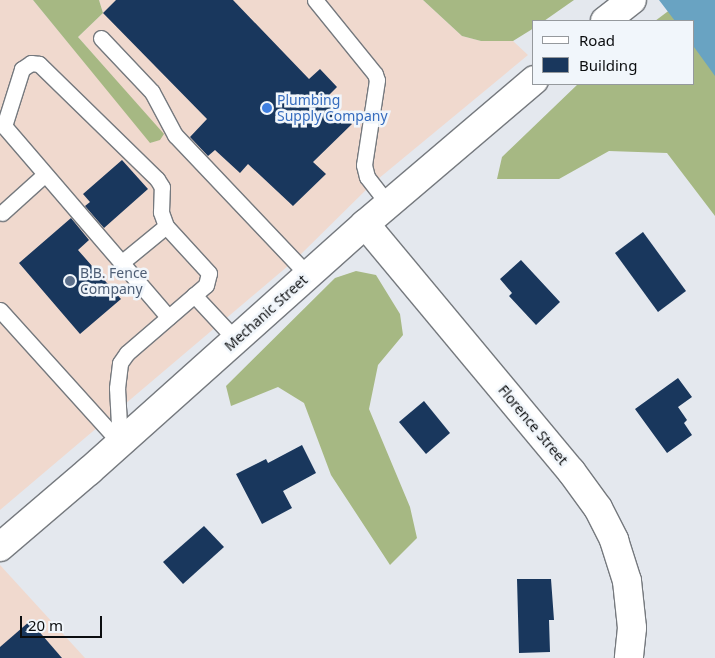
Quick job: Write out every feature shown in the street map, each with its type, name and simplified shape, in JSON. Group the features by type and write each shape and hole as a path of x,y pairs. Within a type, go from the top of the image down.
{"main road":[{"path":"606,20 632,0"},
{"name":"Mechanic Street","path":"0,547 120,443 365,224 532,82"},
{"name":"Florence Street","path":"365,224 571,471 598,508 614,540 627,580 632,628 629,658"}],"lane":[{"path":"315,0 375,74 377,80 364,165 367,177 388,204"},
{"path":"101,38 152,92 175,135 308,275"},
{"path":"120,443 117,388 120,363 127,352 168,318 206,285 208,273 166,226 162,212 162,187 157,179 39,64 31,63 22,69 4,126 168,318"},
{"path":"2,213 44,175"},
{"path":"121,263 166,226"},
{"path":"194,295 236,340"},
{"path":"0,310 120,443"}],"shaded area":[{"path":"0,0 33,0 151,143 163,134 78,37 103,13 99,0 423,0 462,36 481,41 513,41 528,55 372,184 295,260 0,510"},
{"path":"0,565 85,658 0,658"}],"green space":[{"path":"33,0 99,0 103,13 78,37 164,134 160,140 150,143"},
{"path":"423,0 574,0 545,20 532,20 532,29 513,41 481,41 462,36"},
{"path":"683,0 715,0 715,216 667,153 609,151 559,179 497,179 502,157 577,85 695,85 695,20 656,20"},
{"path":"356,271 376,275 400,314 403,335 378,365 369,409 410,507 417,538 390,565 331,475 304,403 278,387 231,406 226,386 335,278"}],"water":[{"path":"659,0 715,0 715,76 695,48 695,20 674,20"}],"building":[{"name":"Plumbing Supply Company","path":"116,0 233,0 309,79 320,69 337,87 326,98 352,124 313,162 326,174 293,206 248,164 240,173 215,150 208,156 190,137 207,119 103,13"},
{"path":"122,160 148,189 104,228 85,206 90,202 83,194"},
{"name":"B.B. Fence Company","path":"71,218 89,240 78,250 121,299 80,334 19,263"},
{"path":"643,232 686,291 658,312 615,253"},
{"path":"521,260 560,302 536,325 509,296 512,293 500,279"},
{"path":"678,378 692,397 678,407 687,420 684,423 692,435 667,453 635,409"},
{"path":"424,401 450,433 426,454 399,422"},
{"path":"302,445 316,473 283,491 292,508 262,524 236,474 266,459 268,463"},
{"path":"204,526 224,547 183,584 163,562"},
{"path":"517,579 551,579 554,620 549,620 550,652 519,653"},
{"path":"30,621 62,658 0,658 0,647"}],"place":[{"name":"Plumbing Supply Company","path":"267,108"},
{"name":"B.B. Fence Company","path":"70,281"}]}
